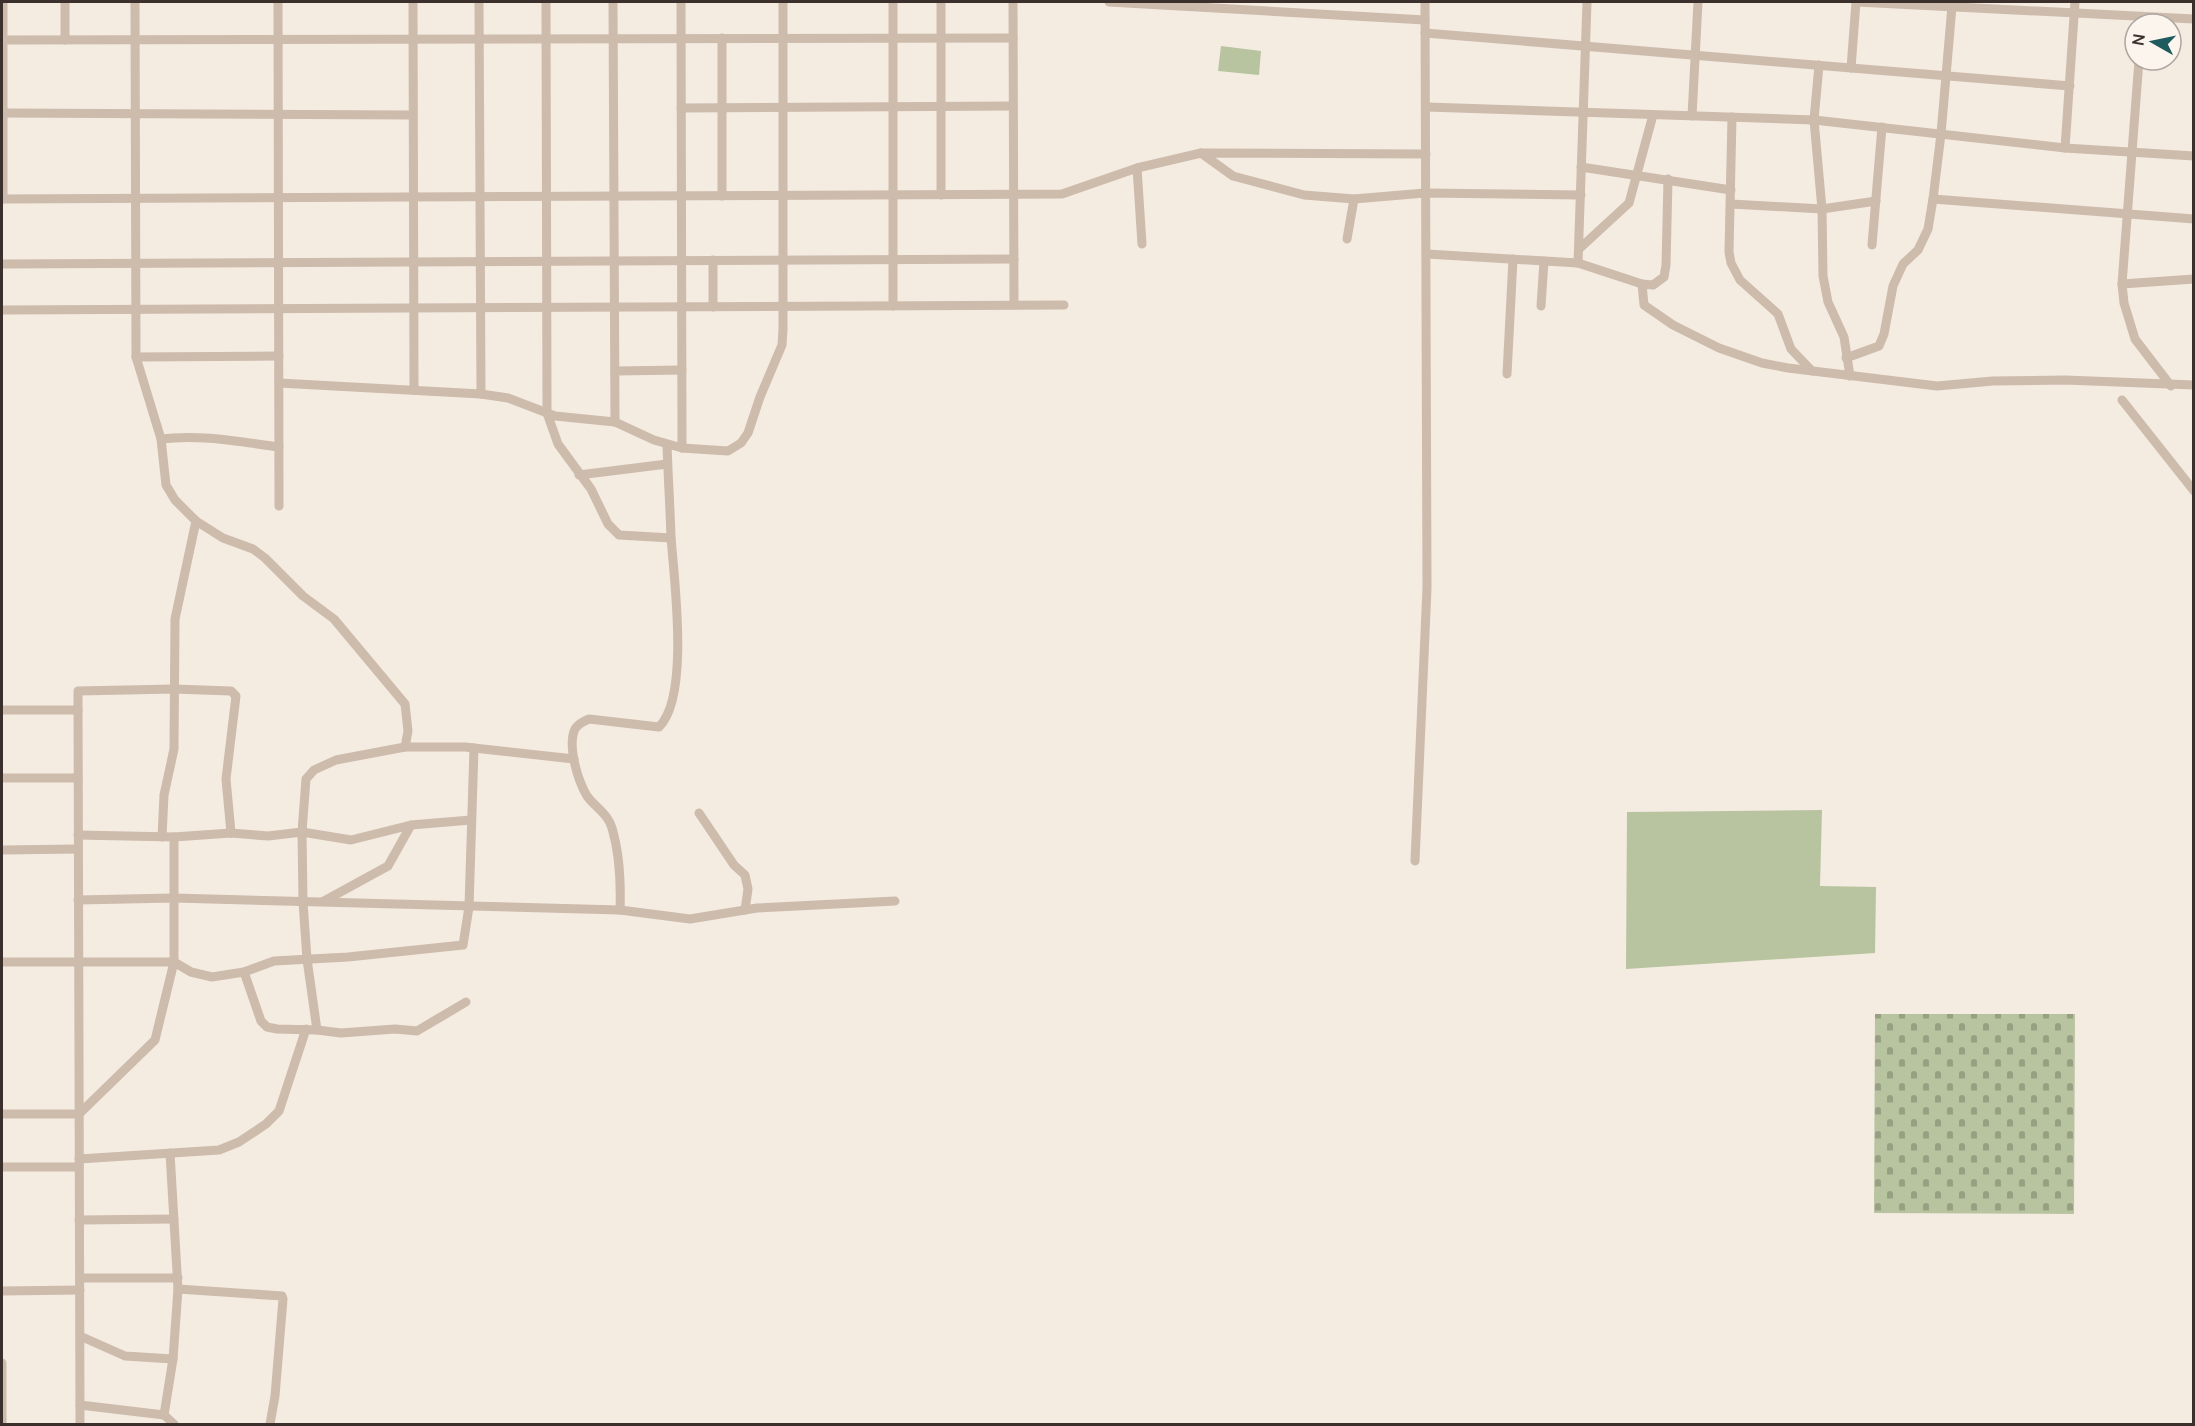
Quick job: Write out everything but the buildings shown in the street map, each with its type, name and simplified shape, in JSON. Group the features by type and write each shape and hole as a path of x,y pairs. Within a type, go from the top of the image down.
{"street":[{"path":"3,2 2,199 1062,194 1137,168 1201,153 1426,154"},
{"path":"65,2 65,40"},
{"path":"135,2 136,357 161,439 164,474 169,492 196,521 223,538 253,549 303,596 334,619 405,704 408,731 405,747"},
{"path":"278,2 279,506"},
{"path":"413,2 414,390"},
{"path":"479,2 481,394"},
{"path":"546,2 547,413 558,444 591,489 608,524 619,536 672,538"},
{"path":"612,2 615,422"},
{"path":"681,2 682,448"},
{"path":"279,383 481,394 508,398 555,417 615,422 667,445 682,448 728,450 741,443 748,433 782,345 784,306 783,2"},
{"path":"893,2 894,306"},
{"path":"941,2 941,195"},
{"path":"1013,2 1014,305"},
{"path":"1109,2 1425,20"},
{"path":"1414,861 1426,588 1425,2"},
{"path":"1578,263 1587,2"},
{"path":"1692,116 1698,2"},
{"path":"1851,68 1856,2 2076,13 2123,18"},
{"path":"2065,148 2075,2"},
{"path":"1846,358 1880,346 1893,286 1906,260 1918,250 1924,238 1933,199 1941,134 1952,6"},
{"path":"1425,33 2070,86"},
{"path":"722,38 722,196"},
{"path":"2,40 1013,38"},
{"path":"1819,66 1814,120 1822,209 1825,289 1844,337 1850,376"},
{"path":"2138,72 2122,284 2124,303 2135,339 2171,386"},
{"path":"681,108 1013,106"},
{"path":"1426,108 1814,120 2065,148 2193,156"},
{"path":"3,113 413,115"},
{"path":"1579,249 1629,203 1653,115"},
{"path":"1732,117 1729,252 1735,272 1744,286 1778,314 1791,349 1812,371"},
{"path":"1872,245 1882,127"},
{"path":"1201,153 1233,176 1304,195 1354,199 1425,193 1581,195"},
{"path":"1581,167 1731,190"},
{"path":"1137,168 1142,244"},
{"path":"1426,254 1578,263 1642,284 1653,285 1664,277 1668,179"},
{"path":"1347,239 1354,199"},
{"path":"1933,199 2193,219"},
{"path":"1731,204 1822,209 1876,201"},
{"path":"2,264 1014,259"},
{"path":"1507,375 1513,259"},
{"path":"713,260 713,307"},
{"path":"1541,306 1544,261"},
{"path":"2122,284 2193,279"},
{"path":"1642,284 1644,305 1690,334 1719,348 1762,363 1937,386 1993,381 2065,380 2171,386 2193,385"},
{"path":"2,310 1064,305"},
{"path":"136,357 279,356"},
{"path":"615,371 682,370"},
{"path":"2122,400 2193,491"},
{"path":"161,439 215,438 279,447"},
{"path":"620,910 621,877 612,830 609,820 587,796 579,779 573,745 575,729 582,722 590,719 659,727 668,714 673,697 677,660 676,589 667,445"},
{"path":"579,475 667,464"},
{"path":"162,837 164,795 174,749 175,619 196,521"},
{"path":"80,1425 78,691 174,689 231,691 236,696 226,778 231,833"},
{"path":"2,710 78,710"},
{"path":"317,1030 307,959 302,832 306,779 314,770 336,760 405,747 474,748 574,759"},
{"path":"2,962 174,962 191,972 212,977 244,972 274,961 348,957 463,945 469,907 474,748"},
{"path":"2,778 78,778"},
{"path":"699,813 734,865 745,875 748,889 745,910"},
{"path":"78,836 174,837 231,833 268,836 302,832 351,840 411,825 471,820"},
{"path":"322,902 388,866 411,825"},
{"path":"2,1114 79,1114 155,1040 174,962 174,837"},
{"path":"2,850 78,849"},
{"path":"78,900 174,898 620,910 690,919 745,910 894,901"},
{"path":"244,972 261,1021 267,1027 277,1029 306,1029 341,1033 395,1029 417,1031 466,1002"},
{"path":"2,1167 79,1163 219,1150 239,1142 266,1124 279,1111 306,1029"},
{"path":"164,1415 173,1359 178,1289 170,1154"},
{"path":"79,1220 174,1219"},
{"path":"80,1278 177,1278"},
{"path":"178,1289 282,1296 275,1396 270,1425"},
{"path":"2,1291 80,1290"},
{"path":"80,1336 125,1356 173,1359"},
{"path":"2,1363 2,1425"},
{"path":"80,1405 164,1415 174,1425"}],"green space":[{"path":"1221,46 1261,51 1259,75 1218,71"},
{"path":"1822,810 1820,886 1876,887 1875,953 1626,969 1627,812"},
{"path":"1875,1014 2075,1014 2074,1214 1874,1213"}]}
